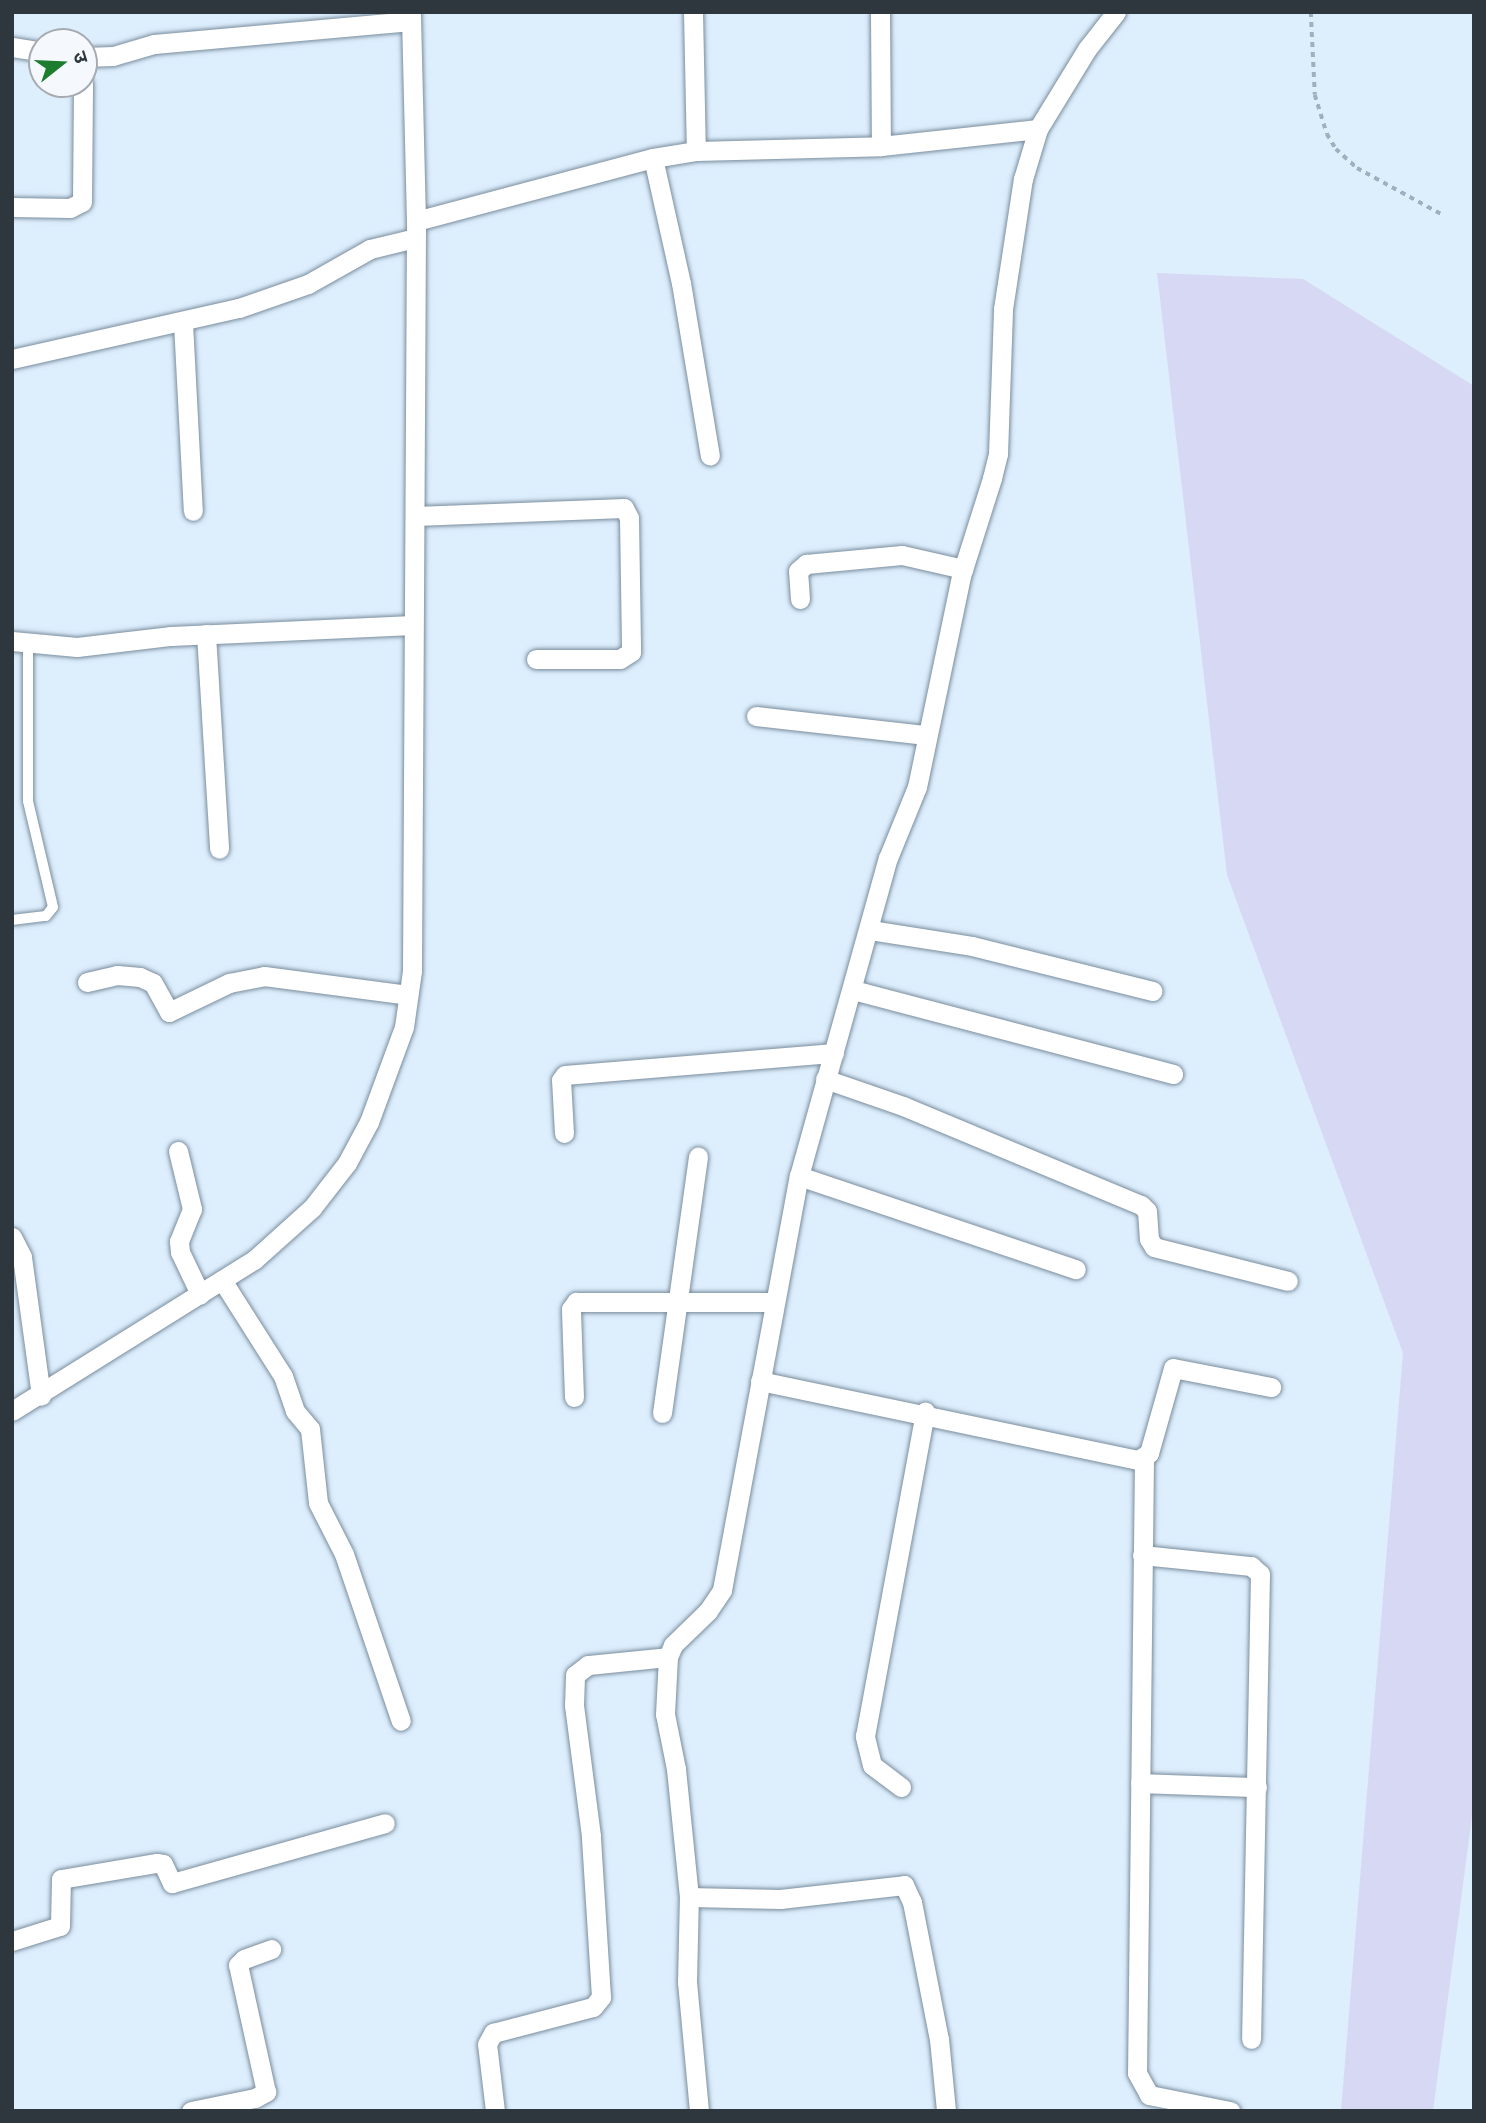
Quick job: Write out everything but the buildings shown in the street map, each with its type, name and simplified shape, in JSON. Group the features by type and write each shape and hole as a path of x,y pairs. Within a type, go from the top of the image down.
{"street":[{"path":"693,12 695,151"},
{"path":"880,12 881,146"},
{"path":"699,2111 687,1982 689,1897 676,1769 665,1714 668,1657 673,1645 708,1611 722,1590 772,1302 799,1176 888,858 917,787 926,735 947,658 963,569 998,454 1009,256 1014,215 1038,129 1087,49 1116,12"},
{"path":"12,1411 41,1396 254,1260 312,1209 347,1163 386,1083 408,995 416,229 411,16 154,44 113,56 98,57"},
{"path":"12,207 69,208 82,202 83,98"},
{"path":"12,359 183,323 272,298 308,284 370,249 416,229 653,158 695,151 881,146 1038,129"},
{"path":"653,158 681,283 710,456"},
{"path":"183,323 193,511"},
{"path":"415,516 624,508 629,518 631,652 620,659 536,659"},
{"path":"800,599 798,571 814,562 902,555 963,569"},
{"path":"20,642 77,647 206,634 413,625"},
{"path":"206,634 219,849"},
{"path":"757,716 926,735"},
{"path":"870,930 972,946 1152,991"},
{"path":"87,982 117,975 140,977 153,983 169,1012 229,983 264,976 408,995"},
{"path":"853,990 1172,1074"},
{"path":"564,1133 561,1080 565,1075 834,1053"},
{"path":"825,1079 903,1106 1141,1205 1147,1211 1149,1239 1154,1247 1288,1281"},
{"path":"178,1151 191,1209 179,1247 200,1294"},
{"path":"662,1413 698,1157"},
{"path":"799,1176 1076,1269"},
{"path":"12,1237 22,1257 41,1396"},
{"path":"222,1280 283,1376 295,1411 310,1429 318,1503 344,1554 401,1721"},
{"path":"574,1396 573,1305 582,1300 772,1302"},
{"path":"1230,2111 1149,2095 1137,2073 1144,1459 1173,1368 1271,1387"},
{"path":"760,1381 925,1412 1144,1459"},
{"path":"901,1787 872,1765 865,1736 925,1412"},
{"path":"1142,1555 1251,1566 1260,1574 1251,2039"},
{"path":"495,2111 487,2044 493,2033 593,2007 601,1997 592,1836 575,1717 575,1675 588,1665 668,1657"},
{"path":"1140,1783 1257,1787"},
{"path":"12,1941 60,1926 61,1879 157,1863 163,1864 171,1884 384,1823"},
{"path":"689,1897 780,1899 904,1885 912,1902 939,2039 946,2111"},
{"path":"191,2111 256,2098 266,2091 239,1965 241,1960 271,1949"}],"lane":[{"path":"12,920 46,916 53,907 28,801 20,642"}],"path":[{"path":"1311,12 1315,95 1326,134 1336,149 1357,168 1443,215"}],"shaded area":[{"path":"1157,273 1303,279 1474,386 1474,1801 1433,2111 1341,2111 1403,1353 1227,875"}]}
